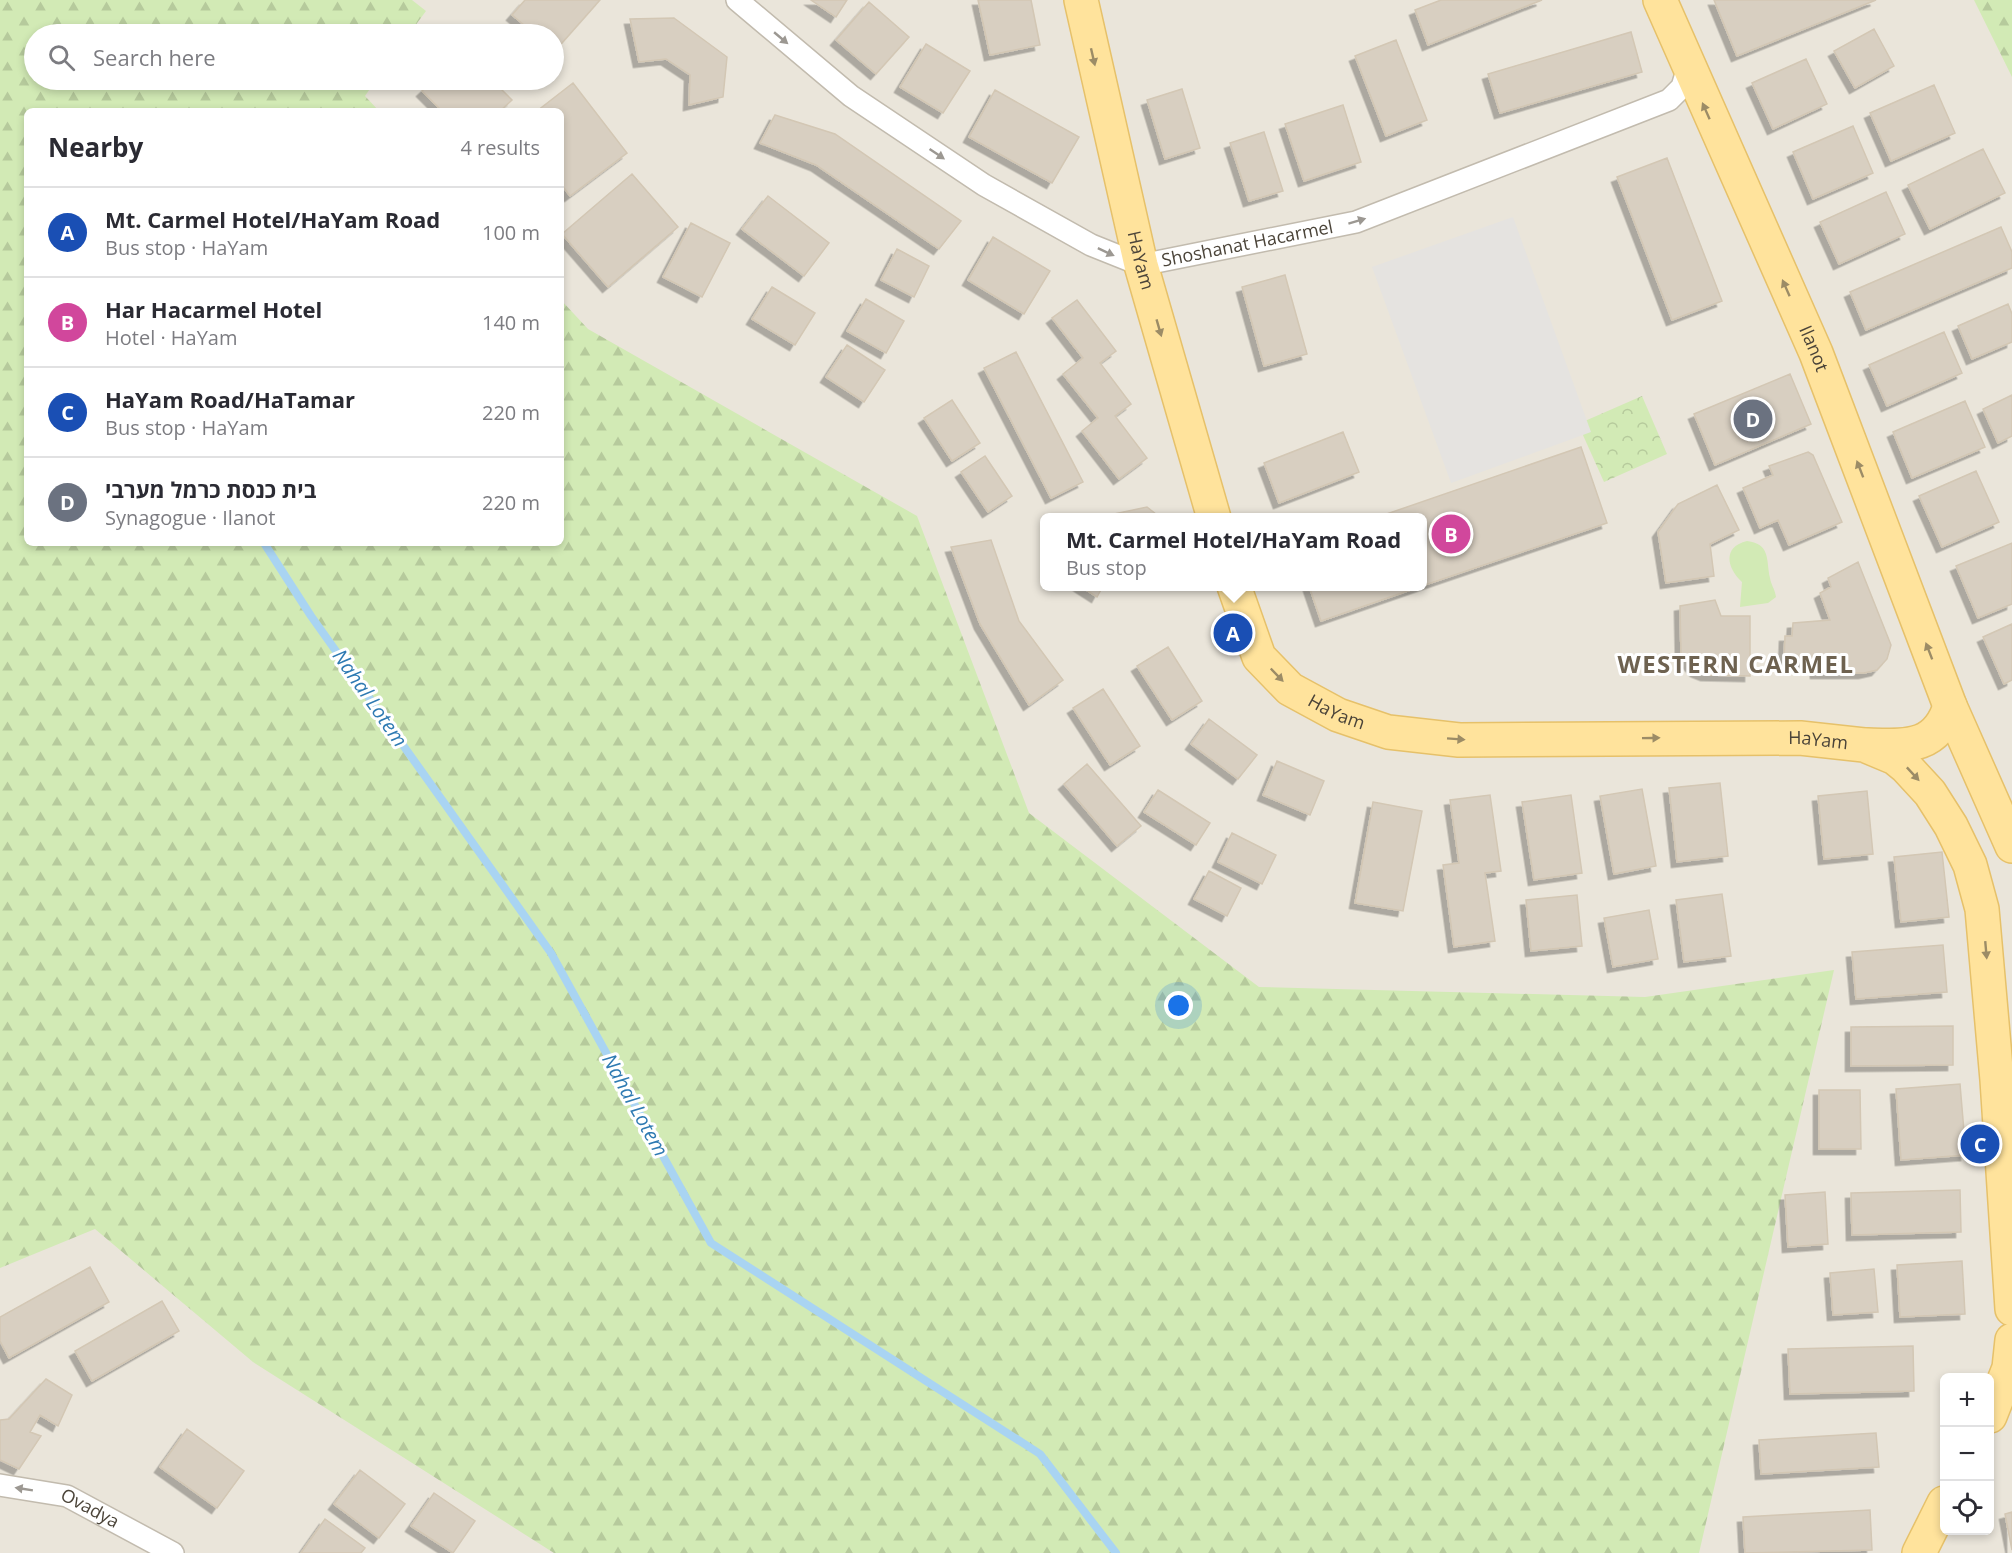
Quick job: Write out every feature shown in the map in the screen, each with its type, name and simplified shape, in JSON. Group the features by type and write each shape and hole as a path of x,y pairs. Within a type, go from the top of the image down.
{"main road":[{"name":"HaYam","path":"1081,0 1141,265 1213,513"},
{"name":"Ilanot","path":"1660,0 1816,353 1950,706"},
{"name":"HaYam","path":"1236,591 1259,657 1290,689 1338,715 1388,732 1459,740 1788,738 1864,745 1895,758 1930,792 1951,826 1973,876 1982,909 1997,1080 2012,1309"},
{"path":"1864,745 1903,746 1923,742 1941,727 1950,706"},
{"path":"1950,706 2000,803 2012,846"},
{"path":"1994,1404 2009,1368 2012,1340"},
{"path":"1994,1430 2012,1425"},
{"path":"1919,1553 1940,1511"}],"street":[{"name":"Shoshanat Hacarmel","path":"737,0 851,96 984,185 1091,245 1141,265 1356,222 1669,100 1683,87 1688,67"},
{"name":"Ovadya","path":"0,1485 67,1497 173,1553"}],"shaded area":[{"path":"0,0 2012,0 2012,1553 0,1553"},
{"path":"1513,217 1591,432 1451,483 1372,267"}],"green space":[{"path":"0,0 412,0 426,11 416,24 24,24 24,90 369,90 365,96 376,108 24,108 24,546 564,546 564,303 588,329 917,516 1029,813 1259,987 1645,997 1834,970 1699,1553 554,1553 253,1362 95,1229 0,1268"},
{"path":"1974,0 2012,0 2012,77"},
{"path":"1642,396 1667,454 1604,482 1578,424"},
{"path":"1747,541 1764,549 1776,597 1768,603 1740,607 1742,582 1730,564 1730,553 1739,544"}],"building":[{"path":"525,0 600,0 564,41 564,24 523,24 512,15"},
{"path":"811,0 847,0 836,17"},
{"path":"978,0 1031,0 1040,45 990,55"},
{"path":"1441,0 1542,0 1428,45 1415,10"},
{"path":"1714,0 1876,0 1737,56"},
{"path":"869,2 909,37 876,74 836,40"},
{"path":"674,18 727,57 723,97 689,105 690,75 666,59 639,62 630,19"},
{"path":"1874,29 1894,66 1855,88 1834,51"},
{"path":"1631,32 1642,72 1500,113 1488,74"},
{"path":"1396,40 1427,120 1386,136 1355,56"},
{"path":"926,44 970,71 943,113 900,87"},
{"path":"1806,59 1827,104 1773,129 1752,83"},
{"path":"573,83 627,153 570,196 564,188 564,108 541,108"},
{"path":"1934,85 1955,133 1891,161 1870,113"},
{"path":"1182,89 1200,148 1165,159 1147,100"},
{"path":"502,90 512,100 503,108 439,108 422,91"},
{"path":"995,90 1079,137 1052,183 969,137"},
{"path":"1343,105 1361,162 1304,181 1285,124"},
{"path":"775,115 835,134 961,221 939,249 816,165 760,143"},
{"path":"1853,126 1873,173 1813,199 1793,152"},
{"path":"1264,132 1283,191 1249,201 1230,143"},
{"path":"1983,149 2005,193 1930,229 1908,185"},
{"path":"1667,158 1722,301 1672,320 1617,177"},
{"path":"632,174 678,227 608,287 564,236 564,232"},
{"path":"1886,192 1905,234 1839,264 1820,222"},
{"path":"768,196 829,243 804,276 742,229"},
{"path":"691,223 730,243 702,297 663,277"},
{"path":"2001,227 2012,252 2012,268 1866,330 1850,292"},
{"path":"993,237 1050,271 1024,314 968,280"},
{"path":"897,249 929,266 914,297 881,280"},
{"path":"1285,275 1307,354 1264,366 1242,287"},
{"path":"772,287 815,313 795,345 752,319"},
{"path":"866,299 904,321 886,353 847,331"},
{"path":"1077,300 1116,351 1100,363 1131,404 1115,416 1147,458 1119,479 1082,431 1098,418 1063,374 1083,358 1052,318"},
{"path":"2008,304 2012,314 2012,342 1972,359 1958,326"},
{"path":"1944,332 1962,373 1887,406 1869,365"},
{"path":"847,345 885,370 864,402 826,377"},
{"path":"1016,352 1083,482 1051,498 984,368"},
{"path":"1790,374 1811,424 1715,465 1694,414"},
{"path":"2012,395 2012,436 1998,443 1983,409"},
{"path":"952,400 980,443 952,461 924,418"},
{"path":"1965,401 1985,447 1912,478 1893,432"},
{"path":"1343,432 1359,472 1279,503 1264,463"},
{"path":"1581,447 1607,523 1427,584 1427,513 1390,513"},
{"path":"1808,452 1813,455 1842,522 1789,545 1778,520 1760,528 1743,488 1773,475 1769,466"},
{"path":"985,456 1012,496 988,512 961,472"},
{"path":"1976,471 1999,522 1942,547 1919,496"},
{"path":"1717,485 1739,530 1710,544 1714,576 1666,583 1658,532 1678,504"},
{"path":"1147,507 1155,513 1119,513"},
{"path":"991,540 1019,621 1063,680 1029,705 980,624 951,547"},
{"path":"2012,543 2012,604 1978,618 1956,566"},
{"path":"1858,562 1891,645 1887,659 1877,670 1864,673 1816,673 1815,662 1784,660 1785,636 1792,636 1793,623 1830,620 1820,593 1831,587 1828,578"},
{"path":"1088,591 1100,591 1097,597"},
{"path":"1311,591 1408,591 1321,621"},
{"path":"1715,600 1721,616 1750,616 1750,676 1706,675 1696,671 1681,654 1680,606"},
{"path":"2012,624 2012,680 2004,684 1983,637"},
{"path":"1168,647 1202,701 1172,720 1137,666"},
{"path":"1103,689 1140,746 1110,765 1073,708"},
{"path":"1209,719 1257,755 1238,779 1191,744"},
{"path":"1277,761 1324,781 1310,815 1263,795"},
{"path":"1087,764 1141,826 1117,846 1064,784"},
{"path":"1720,783 1728,856 1677,862 1669,788"},
{"path":"1642,789 1656,866 1614,874 1600,796"},
{"path":"1158,790 1210,823 1196,845 1144,812"},
{"path":"1867,791 1873,854 1824,859 1818,796"},
{"path":"1490,795 1501,871 1485,873 1495,941 1454,947 1443,865 1459,863 1450,800"},
{"path":"1571,795 1582,873 1534,880 1522,802"},
{"path":"1373,802 1422,811 1403,911 1355,903"},
{"path":"1232,833 1276,855 1262,884 1218,862"},
{"path":"1942,852 1949,917 1901,922 1894,857"},
{"path":"1209,871 1241,888 1227,916 1194,899"},
{"path":"1722,894 1731,956 1684,962 1676,900"},
{"path":"1577,895 1582,946 1531,951 1526,900"},
{"path":"1649,910 1658,959 1613,967 1604,918"},
{"path":"1943,945 1947,992 1856,999 1852,952"},
{"path":"1953,1026 1953,1065 1851,1066 1851,1027"},
{"path":"1960,1084 1966,1155 1901,1160 1896,1089"},
{"path":"1819,1090 1860,1090 1861,1149 1819,1149"},
{"path":"1960,1190 1961,1232 1852,1235 1851,1193"},
{"path":"1825,1192 1828,1244 1788,1247 1785,1195"},
{"path":"1962,1261 1965,1314 1900,1317 1897,1265"},
{"path":"90,1267 109,1302 9,1358 0,1341 0,1317"},
{"path":"1874,1269 1878,1312 1833,1315 1830,1273"},
{"path":"162,1301 179,1331 92,1381 75,1351"},
{"path":"1913,1346 1914,1391 1790,1394 1788,1349"},
{"path":"46,1379 72,1395 58,1426 40,1415 30,1432 41,1436 19,1469 0,1460 0,1420 9,1419"},
{"path":"187,1429 244,1471 217,1508 160,1467"},
{"path":"1876,1433 1879,1467 1761,1474 1759,1440"},
{"path":"360,1470 405,1504 379,1538 334,1504"},
{"path":"434,1493 475,1521 453,1553 411,1526"},
{"path":"1870,1510 1872,1550 1745,1553 1743,1517"},
{"path":"2012,1512 2012,1550 2005,1514"},
{"path":"325,1519 365,1548 361,1553 301,1553"}],"waterway":[{"name":"Nahal Lotem","path":"266,546 311,616 551,953 711,1243 1040,1454 1116,1553"}],"place":[{"name":"בית כנסת כרמל מערבי","path":"1753,419"},
{"name":"Har Hacarmel Hotel","path":"1451,534"},
{"name":"Mt. Carmel Hotel/HaYam Road","path":"1233,633"},
{"name":"HaYam Road/HaTamar","path":"1980,1144"}],"district":[{"name":"WESTERN CARMEL","path":"1736,665"}]}
